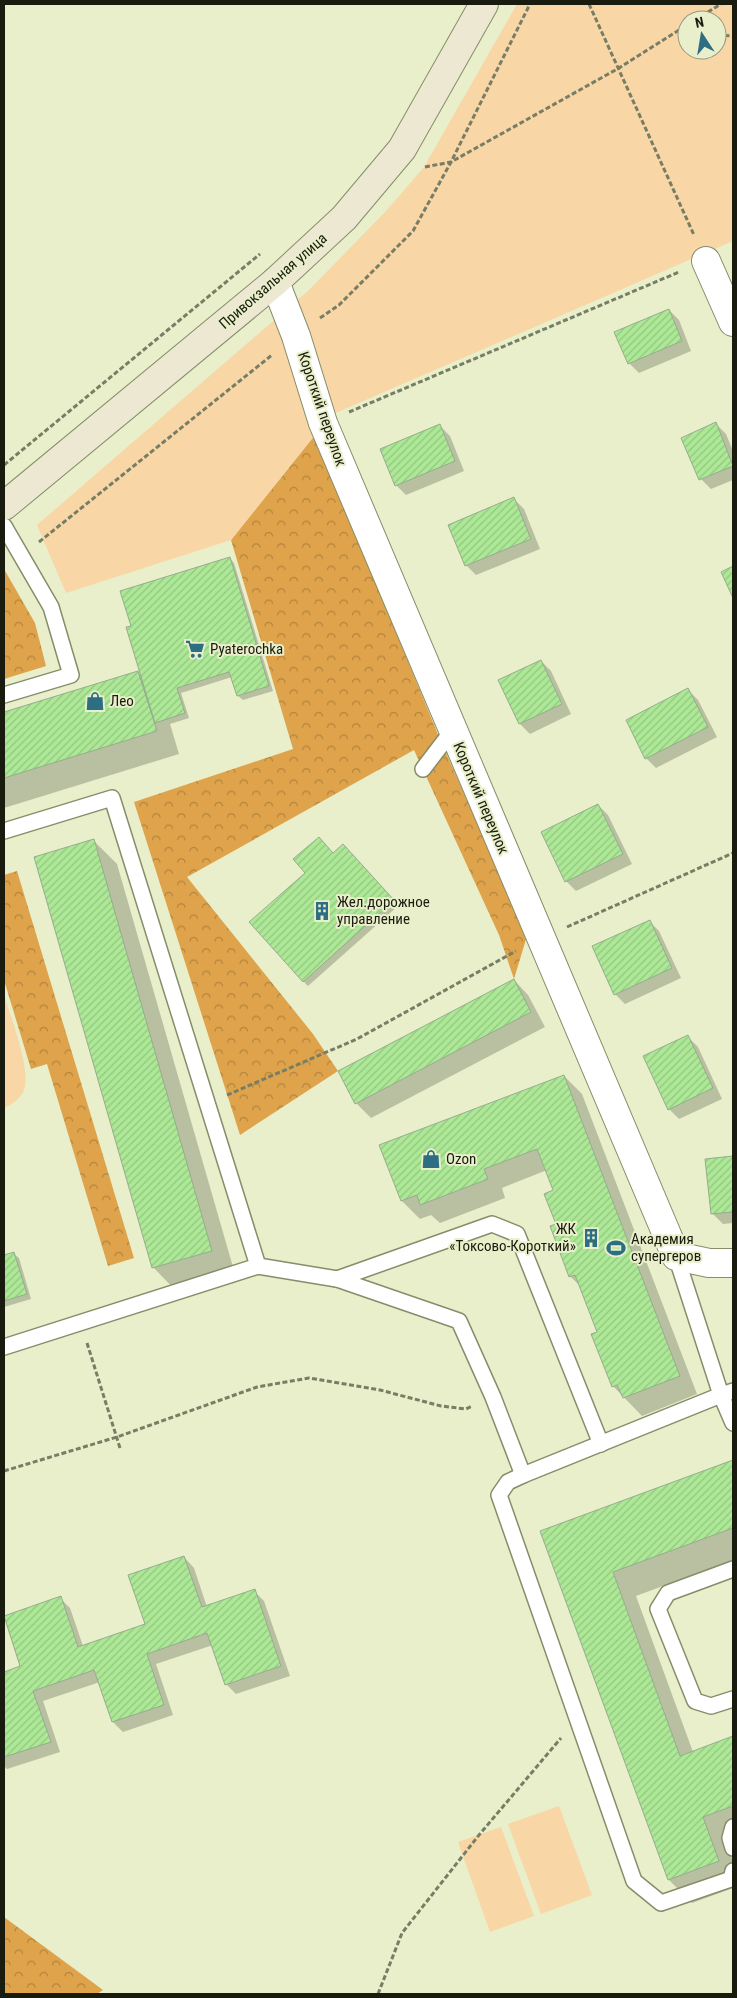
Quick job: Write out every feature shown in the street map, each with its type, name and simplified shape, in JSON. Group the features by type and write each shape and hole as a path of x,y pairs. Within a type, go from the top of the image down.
{"street":[{"name":"Привокзальная улица","path":"4,506 275,282 344,218 402,149 484,4"},
{"path":"706,261 733,322"},
{"name":"Короткий переулок","path":"275,282 296,336 323,423 676,1256"},
{"path":"676,1256 709,1263 733,1263"}],"lane":[{"path":"4,526 51,607 71,675 4,695"},
{"path":"423,769 452,731"},
{"path":"4,831 112,798 258,1266"},
{"path":"337,1279 492,1224 517,1234 600,1444"},
{"path":"676,1256 727,1393 733,1423"},
{"path":"4,1347 258,1266 337,1279 459,1321 493,1397 523,1475"},
{"path":"727,1393 523,1475 508,1482 499,1495 634,1881 661,1902 731,1879 733,1871"},
{"path":"733,1569 668,1594 658,1609 695,1701 711,1706 733,1699"},
{"path":"733,1828 730,1838 733,1848"}],"path":[{"path":"323,423 706,261 589,4"},
{"path":"424,167 451,162 619,68 677,31"},
{"path":"4,465 264,250"},
{"path":"207,1103 357,1039 541,939 733,853"},
{"path":"80,1324 120,1448"},
{"path":"4,1471 117,1437 257,1387 308,1378 380,1390 441,1406 466,1409 493,1397"},
{"path":"378,1994 402,1933 479,1835 578,1718"}],"green space":[{"path":"315,435 439,737 527,936 514,979 499,935 414,750 187,877 313,1034 338,1071 240,1135 134,802 293,749 231,540"},
{"path":"4,569 35,623 46,666 4,679"},
{"path":"17,871 134,1258 108,1266 47,1064 31,1069 4,980 4,875"},
{"path":"4,1917 103,1990 97,1994 4,1994"}],"shaded area":[{"path":"517,4 733,4 733,241 331,415 231,540 66,593 37,525 309,290 387,210 424,167"},
{"path":"4,995 23,1056 25,1081 24,1090 21,1095 4,1108"},
{"path":"559,1806 592,1895 541,1914 508,1824"},
{"path":"501,1827 534,1916 490,1932 458,1842"}],"building":[{"path":"669,309 682,341 628,364 614,332"},
{"path":"716,422 733,466 699,480 681,438"},
{"path":"440,424 455,461 395,486 380,449"},
{"path":"514,497 531,539 465,566 448,525"},
{"name":"Pyaterochka","path":"230,557 269,686 237,696 229,672 177,688 185,713 155,723 126,627 131,626 120,591"},
{"path":"733,566 733,598 721,572"},
{"path":"541,660 562,704 519,724 498,680"},
{"path":"138,671 157,731 4,778 4,712"},
{"path":"688,688 708,727 645,759 626,720"},
{"path":"598,804 623,854 565,882 541,832"},
{"name":"Жел.дорожное управление","path":"319,837 333,853 343,844 394,900 303,982 249,922 305,873 293,859"},
{"path":"94,839 212,1251 152,1268 34,857"},
{"path":"650,920 672,968 614,995 592,946"},
{"path":"514,979 531,1012 355,1104 338,1071"},
{"path":"688,1035 713,1088 668,1110 643,1056"},
{"name":"ЖК «Токсово-Короткий»","path":"564,1075 680,1376 623,1398 617,1385 612,1387 591,1334 597,1332 575,1275 569,1277 550,1226 556,1224 544,1194 553,1190 537,1149 484,1169 488,1179 420,1205 417,1195 401,1201 379,1145"},
{"path":"733,1156 733,1212 711,1214 705,1159"},
{"path":"14,1252 27,1294 4,1301 4,1255"},
{"path":"733,1460 733,1528 613,1572 680,1756 733,1736 733,1806 703,1817 719,1861 668,1880 540,1531"},
{"path":"184,1556 202,1607 255,1589 281,1666 225,1685 207,1633 147,1654 164,1705 112,1722 94,1670 33,1691 51,1742 4,1757 4,1672 20,1666 4,1616 61,1596 78,1647 145,1624 128,1575"}],"place":[{"name":"Pyaterochka","path":"195,649"},
{"name":"Лео","path":"95,701"},
{"name":"Жел.дорожное управление","path":"322,911"},
{"name":"Ozon","path":"431,1159"},
{"name":"ЖК «Токсово-Короткий»","path":"591,1238"},
{"name":"Академия супергеров","path":"616,1248"}]}
